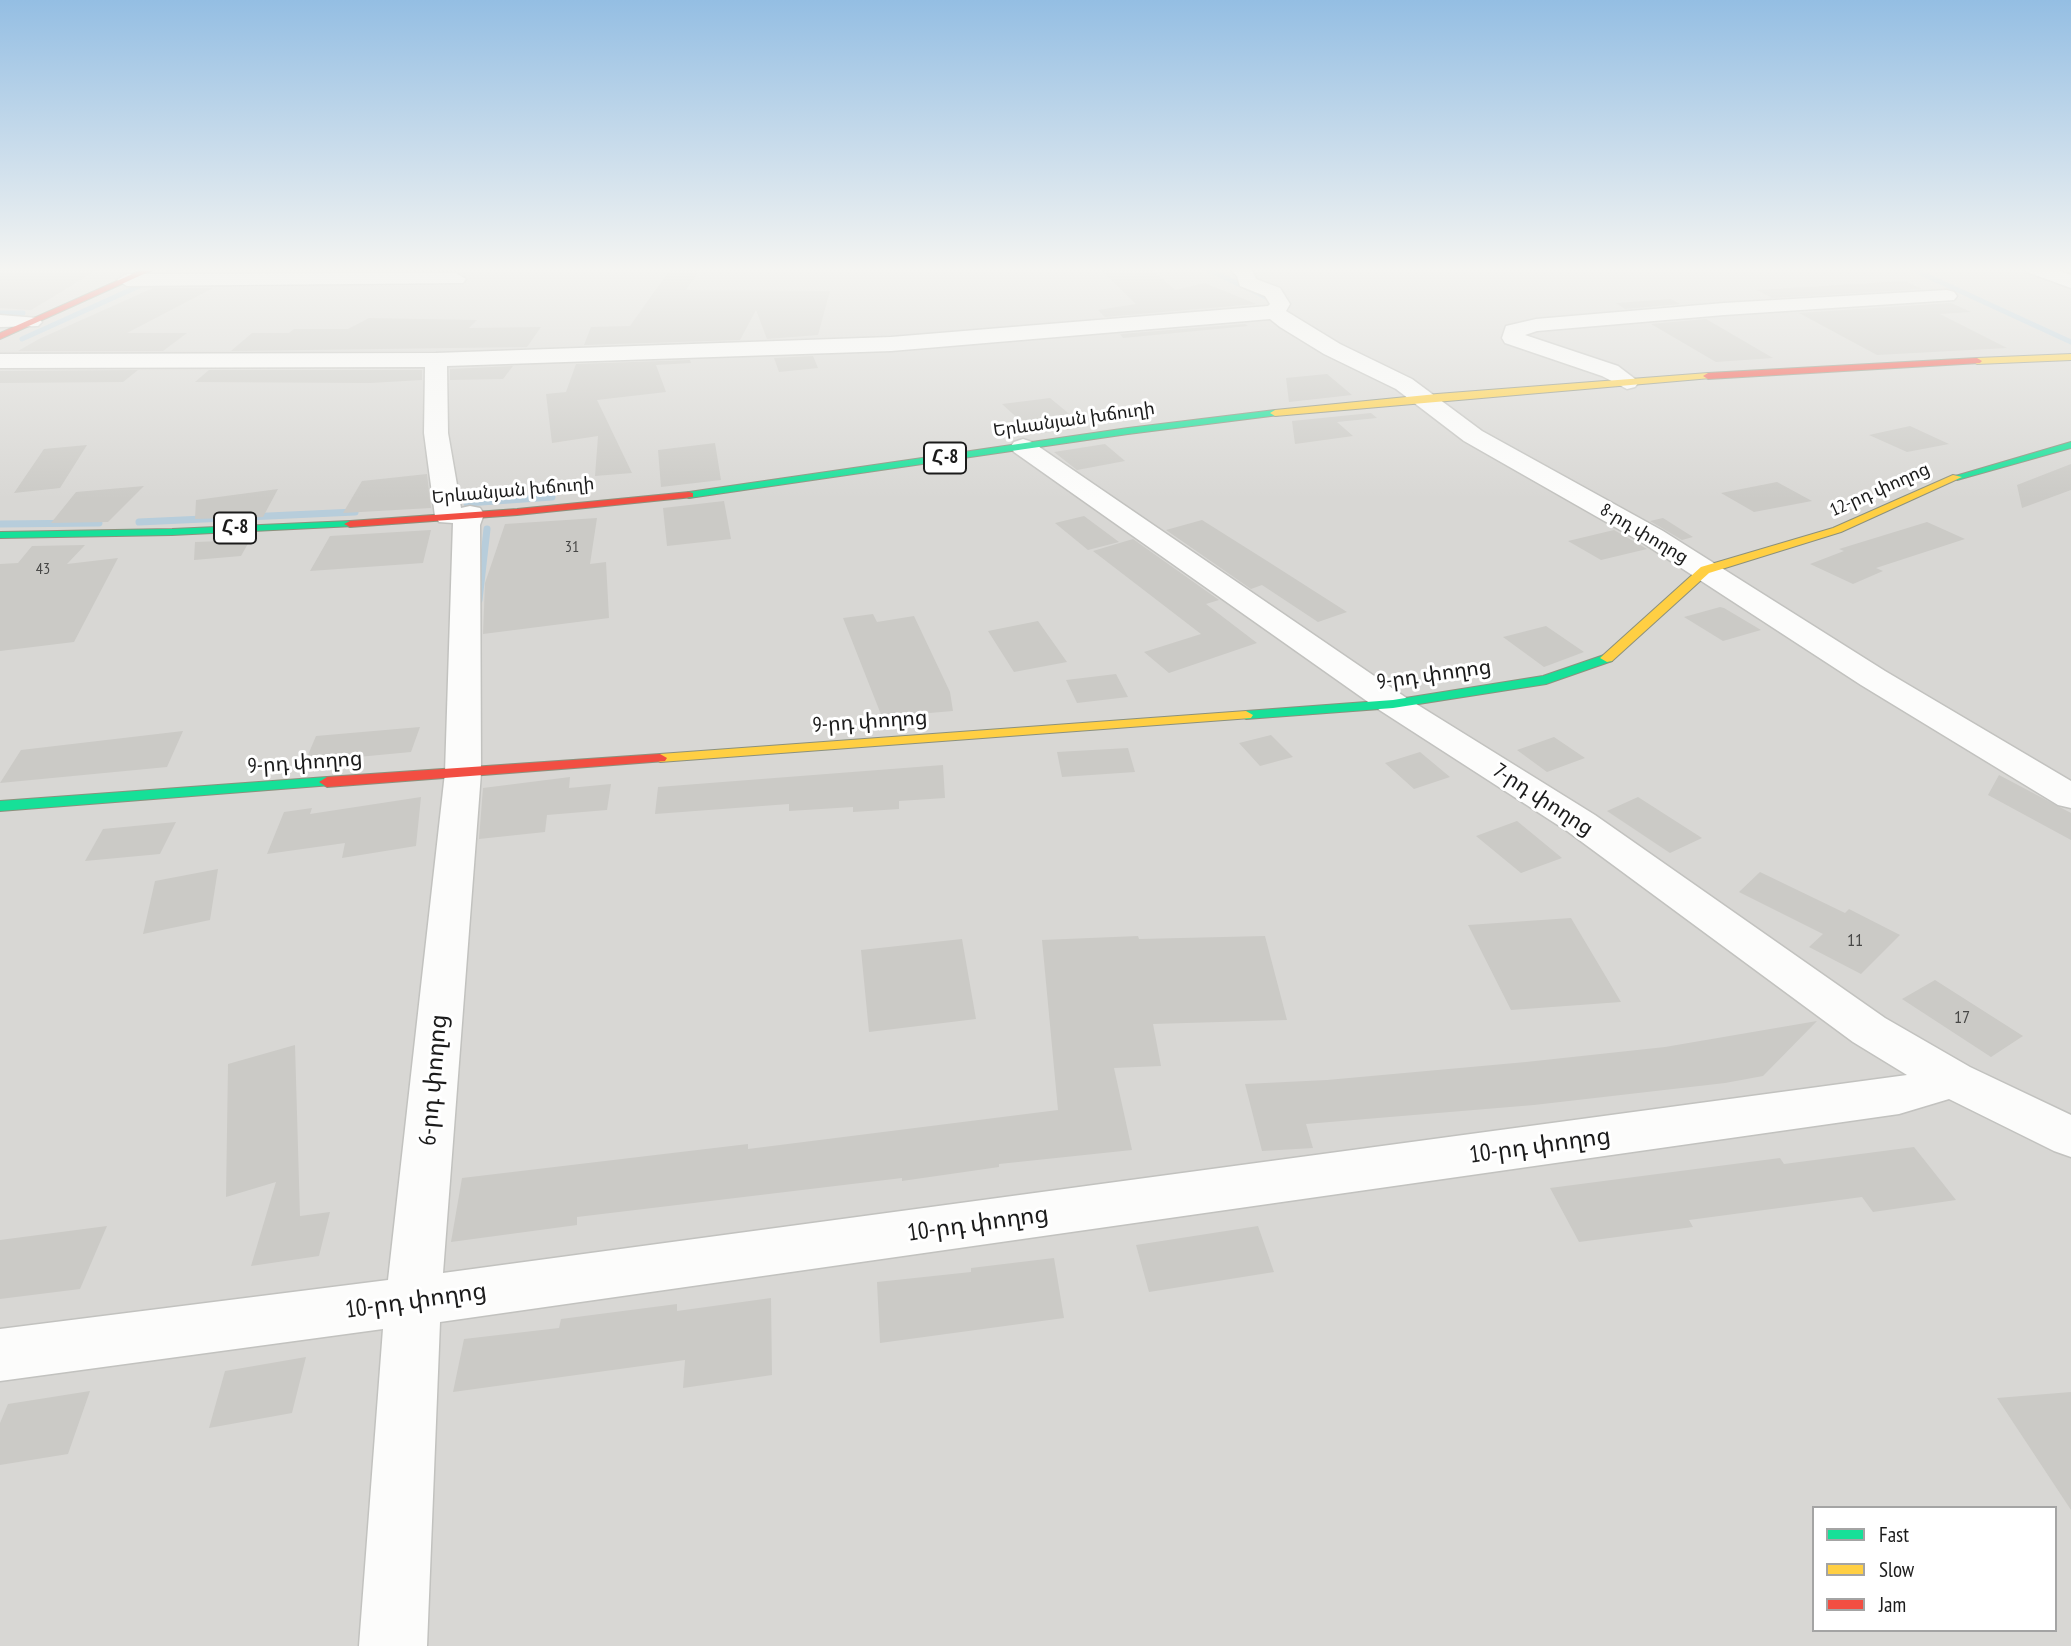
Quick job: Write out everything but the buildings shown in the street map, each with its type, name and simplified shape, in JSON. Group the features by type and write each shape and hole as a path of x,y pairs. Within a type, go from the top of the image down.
{"main road":[{"name":"Երևանյան խճուղի","path":"0,535 275,527 459,515 690,495 1220,418 1419,398 1627,382 2071,357"},
{"name":"12-րդ փողոց","path":"1705,570 1837,530 1951,479 2071,444"},
{"name":"9-րդ փողոց","path":"0,806 1393,704 1546,680 1608,658 1705,570"}],"street":[{"path":"0,361 436,360 868,345"},
{"name":"8-րդ փողոց","path":"1325,345 1404,384 1419,398 1473,436 1653,537 1873,678 2071,797"},
{"path":"1532,345 1610,372 1627,382"},
{"name":"6-րդ փողոց","path":"393,1646 413,1301 463,773 466,525 459,515 436,433 436,360"},
{"name":"7-րդ փողոց","path":"1023,447 1393,704 1581,823 1870,1030 1953,1080 2071,1137"},
{"name":"10-րդ փողոց","path":"0,1355 413,1301 1899,1096 1953,1080"}],"shaded area":[{"path":"0,345 2071,345 2071,1646 0,1646"}],"waterway":[{"path":"467,503 552,497"},
{"path":"139,522 355,512"},
{"path":"0,524 99,523"},
{"path":"479,600 487,529"}],"traffic: fast":[{"path":"689,495 1128,431 1275,413"},
{"path":"1957,477 2071,445"},
{"path":"0,535 172,532 350,524"},
{"path":"1246,715 1393,704 1546,680 1607,658"},
{"path":"0,806 327,782"}],"traffic: slow":[{"path":"1977,361 2071,357"},
{"path":"1275,413 1437,397 1708,376"},
{"path":"1607,658 1705,570 1837,530 1957,477"},
{"path":"660,758 1246,715"}],"traffic: jam":[{"path":"1708,376 1977,361"},
{"path":"350,524 517,512 689,495"},
{"path":"327,782 660,758"}]}
